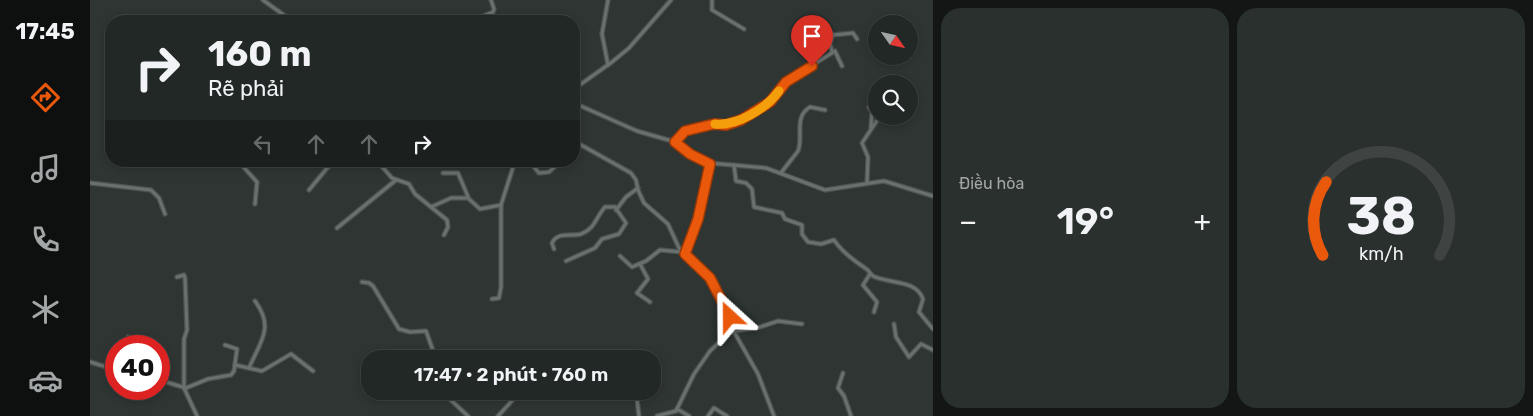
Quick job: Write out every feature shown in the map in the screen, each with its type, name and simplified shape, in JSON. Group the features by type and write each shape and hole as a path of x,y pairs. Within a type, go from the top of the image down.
{"street":[{"path":"262,0 283,15"},
{"path":"486,15 493,12 491,0"},
{"path":"608,0 602,34 608,65"},
{"path":"580,85 608,65 634,42 670,0"},
{"path":"712,0 712,10 744,29"},
{"path":"811,38 830,31 833,35 853,33 857,39"},
{"path":"832,52 830,43 833,35"},
{"path":"675,142 685,131 714,124 726,125 741,120 770,102 789,80 832,52 836,51 842,66"},
{"path":"580,106 637,131 675,142 690,154 710,164 763,168 825,190 886,181 933,196"},
{"path":"781,173 797,152 800,140 799,123 805,111 810,108 824,110"},
{"path":"867,183 868,157 862,143 873,125"},
{"path":"580,144 628,170 636,180 647,206 668,224 684,253 709,277 725,303 734,330 758,374 774,416"},
{"path":"684,253 698,219 710,164"},
{"path":"734,166 736,181 746,183 752,189 754,208 782,214 785,219 802,225 802,234 808,242 824,244 834,240 839,248 859,266 866,268 870,274 883,280 894,281 918,290 923,299 919,312 933,329"},
{"path":"243,167 257,182 255,204"},
{"path":"309,190 328,167"},
{"path":"383,167 396,180 409,184 414,193 448,222 444,235"},
{"path":"492,298 499,297 502,277 501,205 513,167"},
{"path":"534,167 539,173 549,172 555,167"},
{"path":"442,173 458,173 468,198 482,210 501,205"},
{"path":"337,228 396,180"},
{"path":"90,183 151,190 159,198 165,214"},
{"path":"616,210 626,197 638,188"},
{"path":"431,208 451,198 468,198"},
{"path":"554,249 552,243 555,238 565,234 584,233 594,226 605,207 613,206 626,223 620,234 602,239 594,248 566,261"},
{"path":"620,256 632,267 640,264 660,250 684,253"},
{"path":"640,264 648,279 637,294 650,302"},
{"path":"870,274 863,285 877,302 874,312"},
{"path":"177,277 183,275 185,278 187,330 184,339 184,388 197,416"},
{"path":"362,282 369,282 373,286 399,329 410,332 426,331 433,350"},
{"path":"249,368 266,329 262,313 255,301"},
{"path":"657,416 674,412 677,409 691,378 726,335 734,330 760,327 778,321 802,324"},
{"path":"894,324 897,338 909,357 922,344 933,350"},
{"path":"170,384 184,388 231,375 235,365 236,348 225,345"},
{"path":"235,365 262,371 291,354 313,371"},
{"path":"90,362 105,366"},
{"path":"843,373 838,388 844,396 851,416"},
{"path":"451,400 468,416"},
{"path":"498,416 513,400"},
{"path":"637,400 640,416"},
{"path":"708,416 714,408 727,416"},
{"path":"677,409 688,416"}],"slow traffic":[{"path":"715,124 726,125 741,120 770,102 779,91"}],"route":[{"path":"730,317 725,303 710,278 685,254 698,219 710,164 690,154 675,142 685,131 714,124 726,125 741,120 770,102 786,82 812,66"}]}
